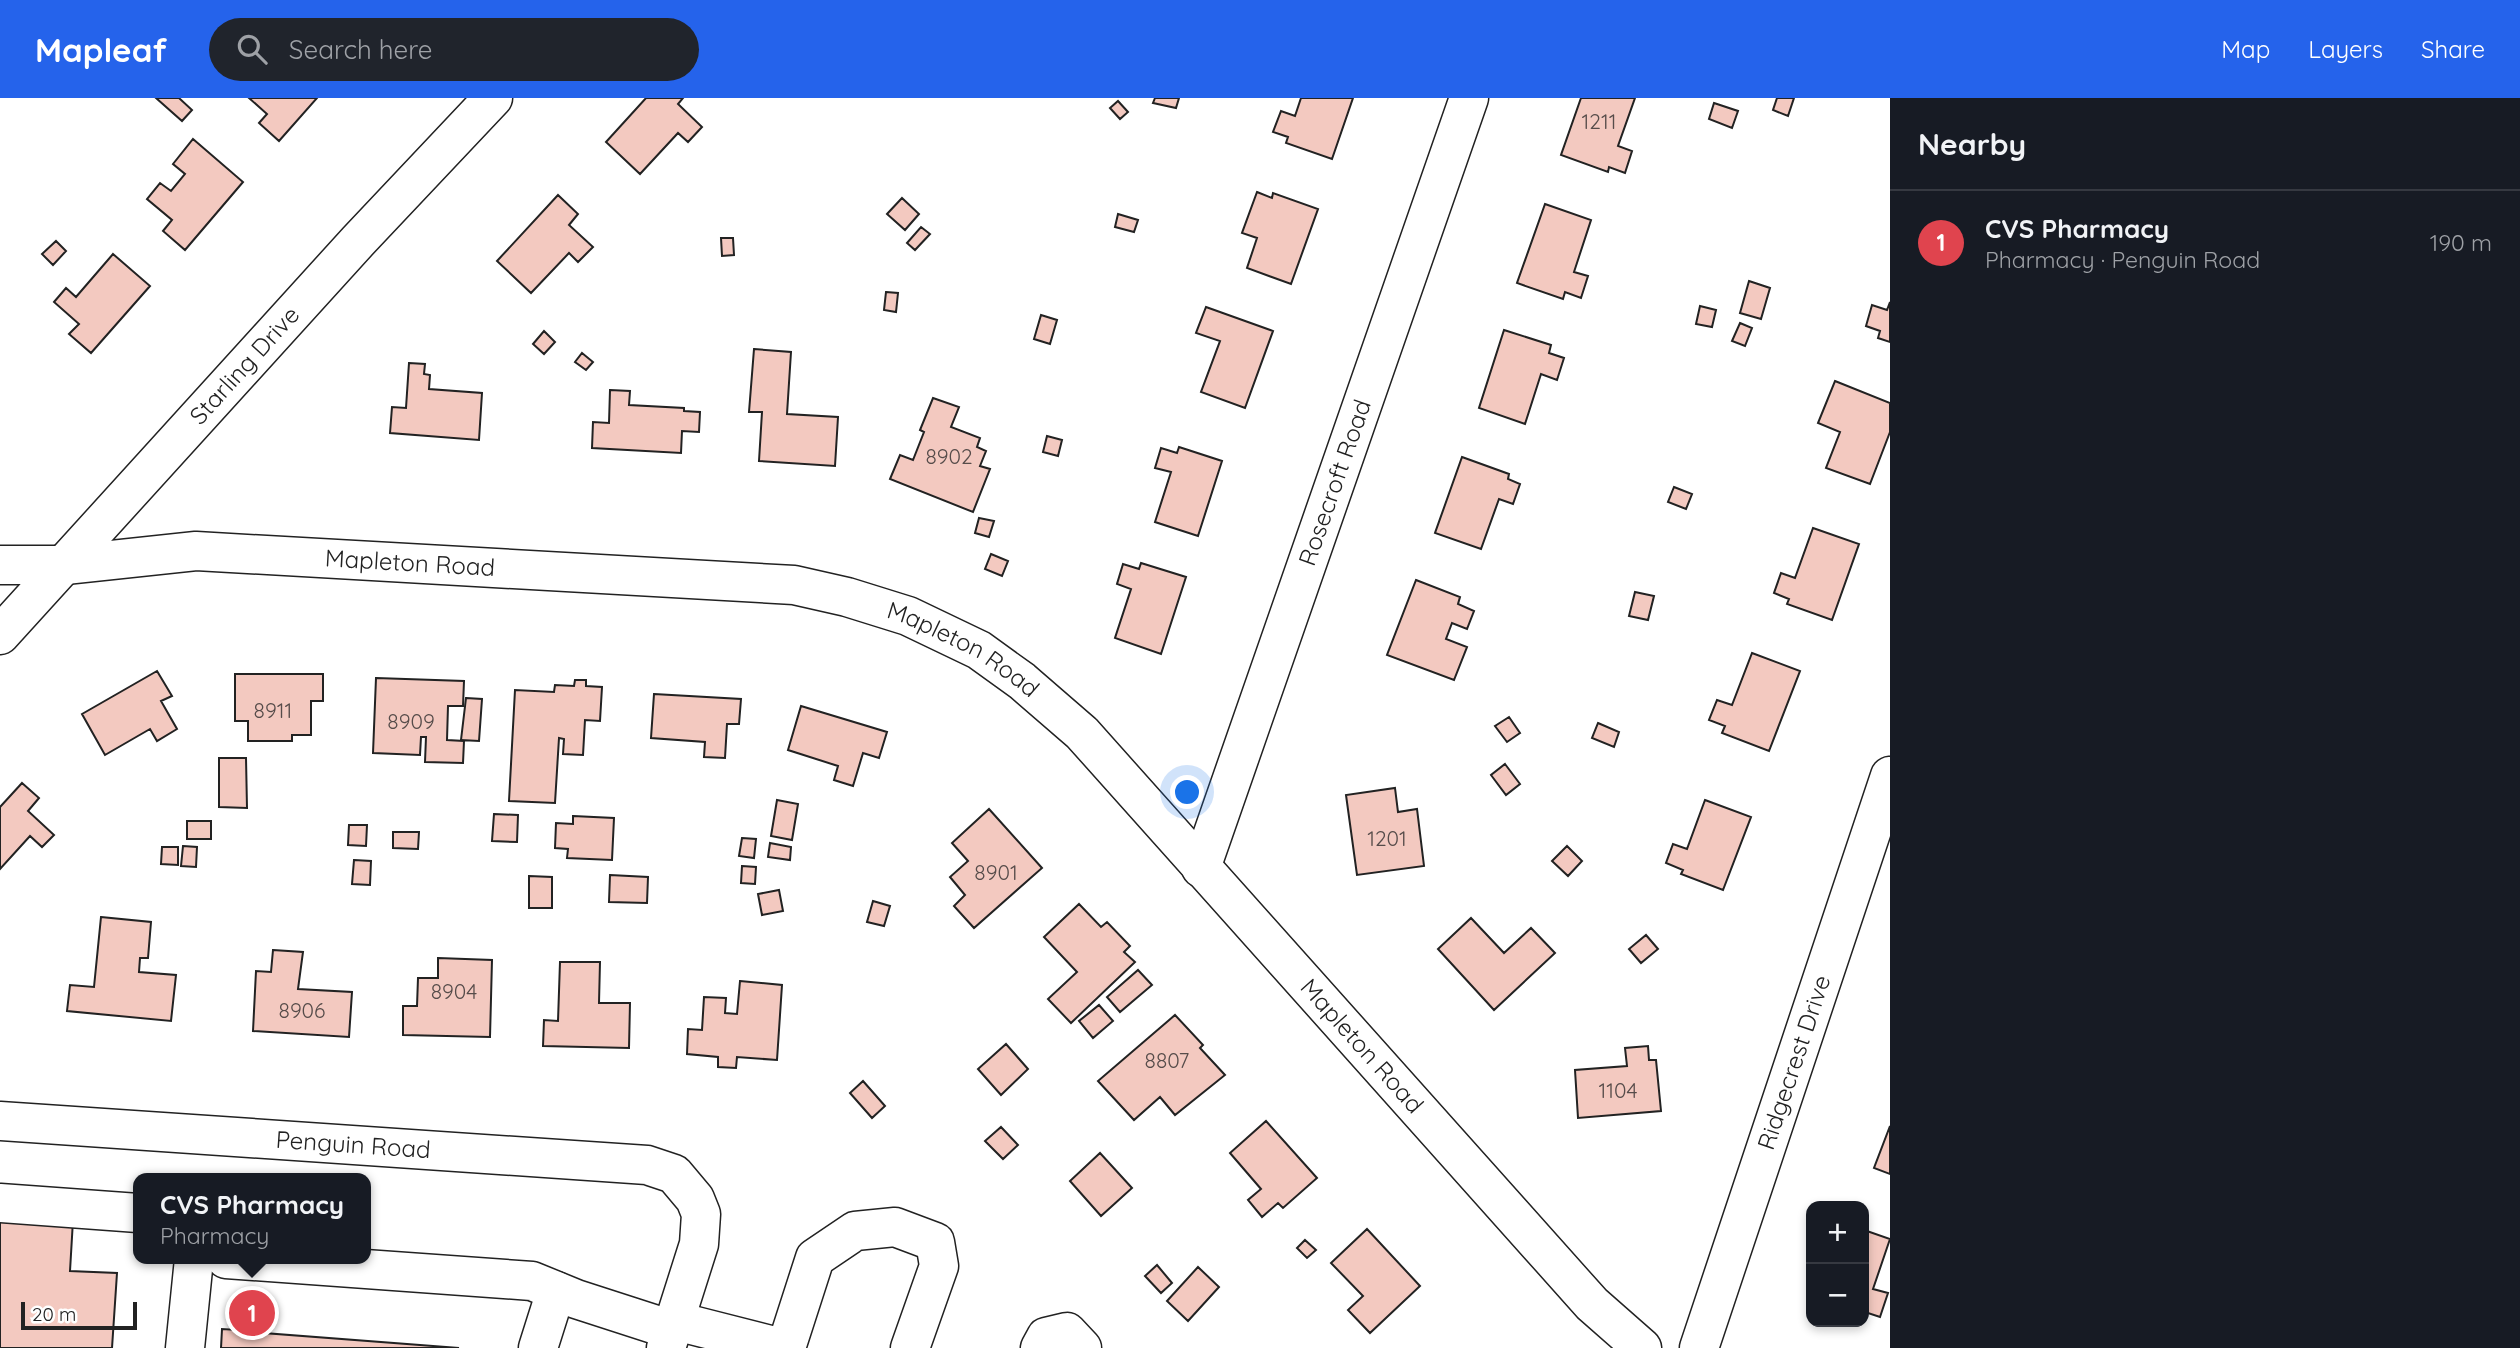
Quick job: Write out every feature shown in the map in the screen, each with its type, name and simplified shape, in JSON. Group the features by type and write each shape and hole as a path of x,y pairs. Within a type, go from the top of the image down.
{"street":[{"name":"Rosecroft Road","path":"1200,868 1469,98"},
{"name":"Starling Drive","path":"0,635 358,241 480,102"},
{"name":"Mapleton Road","path":"0,565 65,565 196,551 794,585 847,597 908,616 932,627 979,650 1022,681 1082,733 1592,1304 1642,1348"},
{"name":"Ridgecrest Drive","path":"1699,1348 1890,776"},
{"name":"Penguin Road","path":"0,1121 647,1165 674,1174 695,1199 701,1214 699,1244 671,1333"},
{"path":"0,1203 133,1213"},
{"path":"296,1264 532,1281 671,1333 784,1348 815,1258 855,1231 895,1227 935,1242 939,1266 910,1348"},
{"path":"185,1348 193,1264"},
{"path":"538,1348 556,1291"},
{"path":"1040,1348 1046,1337 1067,1332 1082,1348"}],"building":[{"path":"156,98 179,98 192,110 182,121"},
{"path":"249,98 317,98 279,141 259,123 267,114"},
{"path":"646,98 683,98 678,104 702,127 688,142 678,133 640,174 606,142"},
{"path":"1155,98 1179,98 1176,108 1153,103"},
{"path":"1301,98 1353,98 1332,159 1286,143 1288,137 1273,132 1281,111 1295,116"},
{"path":"1581,98 1635,98 1618,146 1632,151 1625,173 1609,167 1608,172 1561,155"},
{"path":"1777,98 1794,98 1788,116 1773,110"},
{"path":"1118,101 1128,112 1120,119 1110,108"},
{"path":"1714,103 1738,111 1732,128 1709,119"},
{"path":"193,139 243,182 185,250 163,231 172,220 147,199 160,183 171,191 185,174 173,164"},
{"path":"1257,192 1272,198 1273,193 1318,209 1291,284 1247,268 1257,238 1242,233"},
{"path":"558,195 578,214 569,225 593,247 578,262 569,253 531,293 497,261"},
{"path":"902,198 919,214 905,230 887,214"},
{"path":"1545,204 1591,220 1574,272 1588,276 1581,298 1565,292 1563,299 1517,283"},
{"path":"1118,214 1138,220 1134,232 1115,227"},
{"path":"921,227 930,234 915,250 907,243"},
{"path":"721,238 733,238 734,255 722,256"},
{"path":"56,241 66,251 53,265 42,254"},
{"path":"113,254 150,286 91,353 69,334 79,324 54,302 66,288 76,297"},
{"path":"1749,281 1770,288 1761,319 1740,313"},
{"path":"886,292 898,293 896,312 884,310"},
{"path":"1890,302 1890,342 1878,338 1880,331 1866,326 1872,305 1887,310"},
{"path":"1700,306 1716,310 1712,327 1696,324"},
{"path":"1206,307 1273,331 1245,408 1201,392 1220,341 1196,333"},
{"path":"1041,315 1057,320 1050,344 1034,339"},
{"path":"1740,323 1752,328 1745,346 1732,341"},
{"path":"1504,330 1551,345 1549,353 1564,358 1557,380 1541,374 1525,424 1479,408"},
{"path":"544,331 555,342 544,354 533,344"},
{"path":"754,349 791,352 787,414 838,417 835,466 759,461 762,412 749,412"},
{"path":"582,353 593,362 586,370 575,362"},
{"path":"409,363 425,364 424,374 430,375 429,389 482,393 479,440 390,433 392,407 406,408"},
{"path":"1835,381 1890,403 1890,432 1870,484 1826,468 1840,432 1818,423"},
{"path":"610,390 630,391 629,405 684,408 684,411 700,412 699,432 682,431 681,453 592,448 593,422 609,423"},
{"path":"933,398 959,407 951,427 980,438 977,447 986,451 980,466 990,469 973,512 890,479 900,455 913,460 924,432 920,430"},
{"path":"1047,436 1062,440 1058,456 1043,452"},
{"path":"1179,447 1222,461 1198,536 1155,522 1171,472 1155,468 1161,448 1177,453"},
{"path":"1462,457 1509,474 1508,479 1520,484 1513,504 1499,499 1481,549 1435,533"},
{"path":"1674,487 1692,494 1686,509 1668,502"},
{"path":"979,518 994,521 989,537 975,533"},
{"path":"1813,528 1859,544 1832,620 1787,604 1789,599 1774,593 1781,573 1795,578"},
{"path":"991,554 1008,561 1002,576 985,569"},
{"path":"1141,563 1186,577 1161,654 1115,638 1131,589 1117,584 1123,564 1139,569"},
{"path":"1416,580 1460,597 1458,604 1474,611 1467,629 1452,623 1446,639 1467,647 1454,680 1387,655"},
{"path":"1635,592 1654,596 1648,620 1629,616"},
{"path":"1752,653 1800,671 1769,751 1722,733 1725,726 1709,720 1717,700 1732,705"},
{"path":"157,671 172,696 161,701 177,729 157,741 150,729 105,755 82,714"},
{"path":"235,674 323,674 323,701 311,701 311,735 292,735 292,741 248,741 248,721 235,721"},
{"path":"376,678 464,681 463,706 448,706 447,740 464,741 463,763 425,762 426,737 421,737 420,755 373,753"},
{"path":"575,680 586,680 586,686 602,687 600,721 585,720 583,755 563,754 564,739 559,738 555,803 509,801 515,690 554,692 555,685 574,686"},
{"path":"654,694 741,699 739,724 727,724 725,758 704,757 705,742 651,738"},
{"path":"466,698 482,699 479,741 461,740"},
{"path":"801,706 887,732 879,758 863,753 853,786 834,780 838,766 788,750"},
{"path":"1509,717 1520,733 1507,742 1495,726"},
{"path":"1598,723 1619,732 1614,747 1592,738"},
{"path":"219,758 246,758 247,808 219,807"},
{"path":"1505,764 1520,784 1506,795 1491,775"},
{"path":"22,783 39,798 28,811 54,835 42,847 30,836 0,869 0,807"},
{"path":"1395,788 1398,812 1417,809 1424,866 1357,875 1346,795"},
{"path":"777,800 798,804 792,840 771,836"},
{"path":"1705,800 1751,817 1723,890 1681,874 1683,870 1666,863 1673,844 1687,849"},
{"path":"989,809 1042,868 974,928 954,906 965,895 950,877 968,861 952,843"},
{"path":"494,814 518,815 517,842 492,841"},
{"path":"573,816 614,818 612,860 567,858 568,849 555,848 556,823 573,824"},
{"path":"187,821 211,821 211,839 187,839"},
{"path":"349,825 367,825 366,846 348,845"},
{"path":"393,832 419,832 418,849 393,848"},
{"path":"742,838 756,839 754,858 739,856"},
{"path":"770,843 791,847 790,860 768,857"},
{"path":"183,846 197,847 196,867 181,866"},
{"path":"1567,846 1582,861 1568,876 1552,861"},
{"path":"162,847 178,847 178,865 161,864"},
{"path":"354,860 371,861 370,885 352,884"},
{"path":"742,866 756,867 755,884 741,883"},
{"path":"610,875 648,877 647,903 609,902"},
{"path":"529,876 552,877 552,908 529,908"},
{"path":"779,890 783,911 762,915 758,894"},
{"path":"873,901 890,906 884,926 867,922"},
{"path":"1079,904 1101,927 1107,922 1130,946 1124,952 1135,962 1071,1023 1048,999 1077,972 1044,937"},
{"path":"101,917 151,922 148,958 140,958 139,972 176,975 171,1021 67,1011 70,985 94,987"},
{"path":"1471,918 1504,953 1531,928 1555,953 1494,1010 1438,949"},
{"path":"1646,935 1658,949 1641,963 1629,949"},
{"path":"273,950 303,952 298,989 352,992 349,1037 253,1031 256,971 271,972"},
{"path":"438,958 492,960 490,1037 403,1035 403,1006 417,1006 418,978 438,978"},
{"path":"560,962 600,962 599,1003 630,1003 629,1048 543,1046 544,1020 558,1021"},
{"path":"1138,970 1152,985 1120,1012 1107,997"},
{"path":"740,981 782,985 777,1060 737,1057 736,1068 718,1067 718,1057 687,1054 688,1029 702,1030 704,997 726,998 725,1013 737,1014"},
{"path":"1099,1005 1113,1021 1093,1038 1079,1021"},
{"path":"1175,1015 1203,1045 1200,1048 1225,1075 1175,1115 1160,1097 1134,1120 1098,1081"},
{"path":"1006,1044 1028,1069 1001,1095 978,1069"},
{"path":"1648,1046 1649,1060 1656,1060 1661,1111 1578,1118 1575,1070 1627,1066 1625,1048"},
{"path":"863,1081 885,1106 872,1118 850,1093"},
{"path":"1266,1121 1317,1178 1283,1208 1278,1203 1262,1217 1248,1200 1261,1189 1230,1153"},
{"path":"1890,1126 1890,1174 1874,1168"},
{"path":"1001,1127 1018,1145 1003,1159 985,1141"},
{"path":"1100,1153 1132,1188 1101,1216 1070,1181"},
{"path":"0,1216 73,1220 70,1271 117,1273 112,1348 0,1348"},
{"path":"1367,1229 1420,1286 1370,1333 1348,1310 1363,1296 1331,1263"},
{"path":"1869,1232 1890,1239 1873,1289 1888,1293 1880,1317 1869,1313"},
{"path":"1305,1240 1316,1250 1307,1258 1297,1248"},
{"path":"1157,1265 1172,1283 1161,1293 1145,1276"},
{"path":"1198,1267 1219,1287 1188,1321 1167,1301"},
{"path":"240,1295 266,1296 264,1333 459,1348 221,1348 222,1329 238,1330"}],"place":[{"name":"CVS Pharmacy","path":"252,1313"}]}
